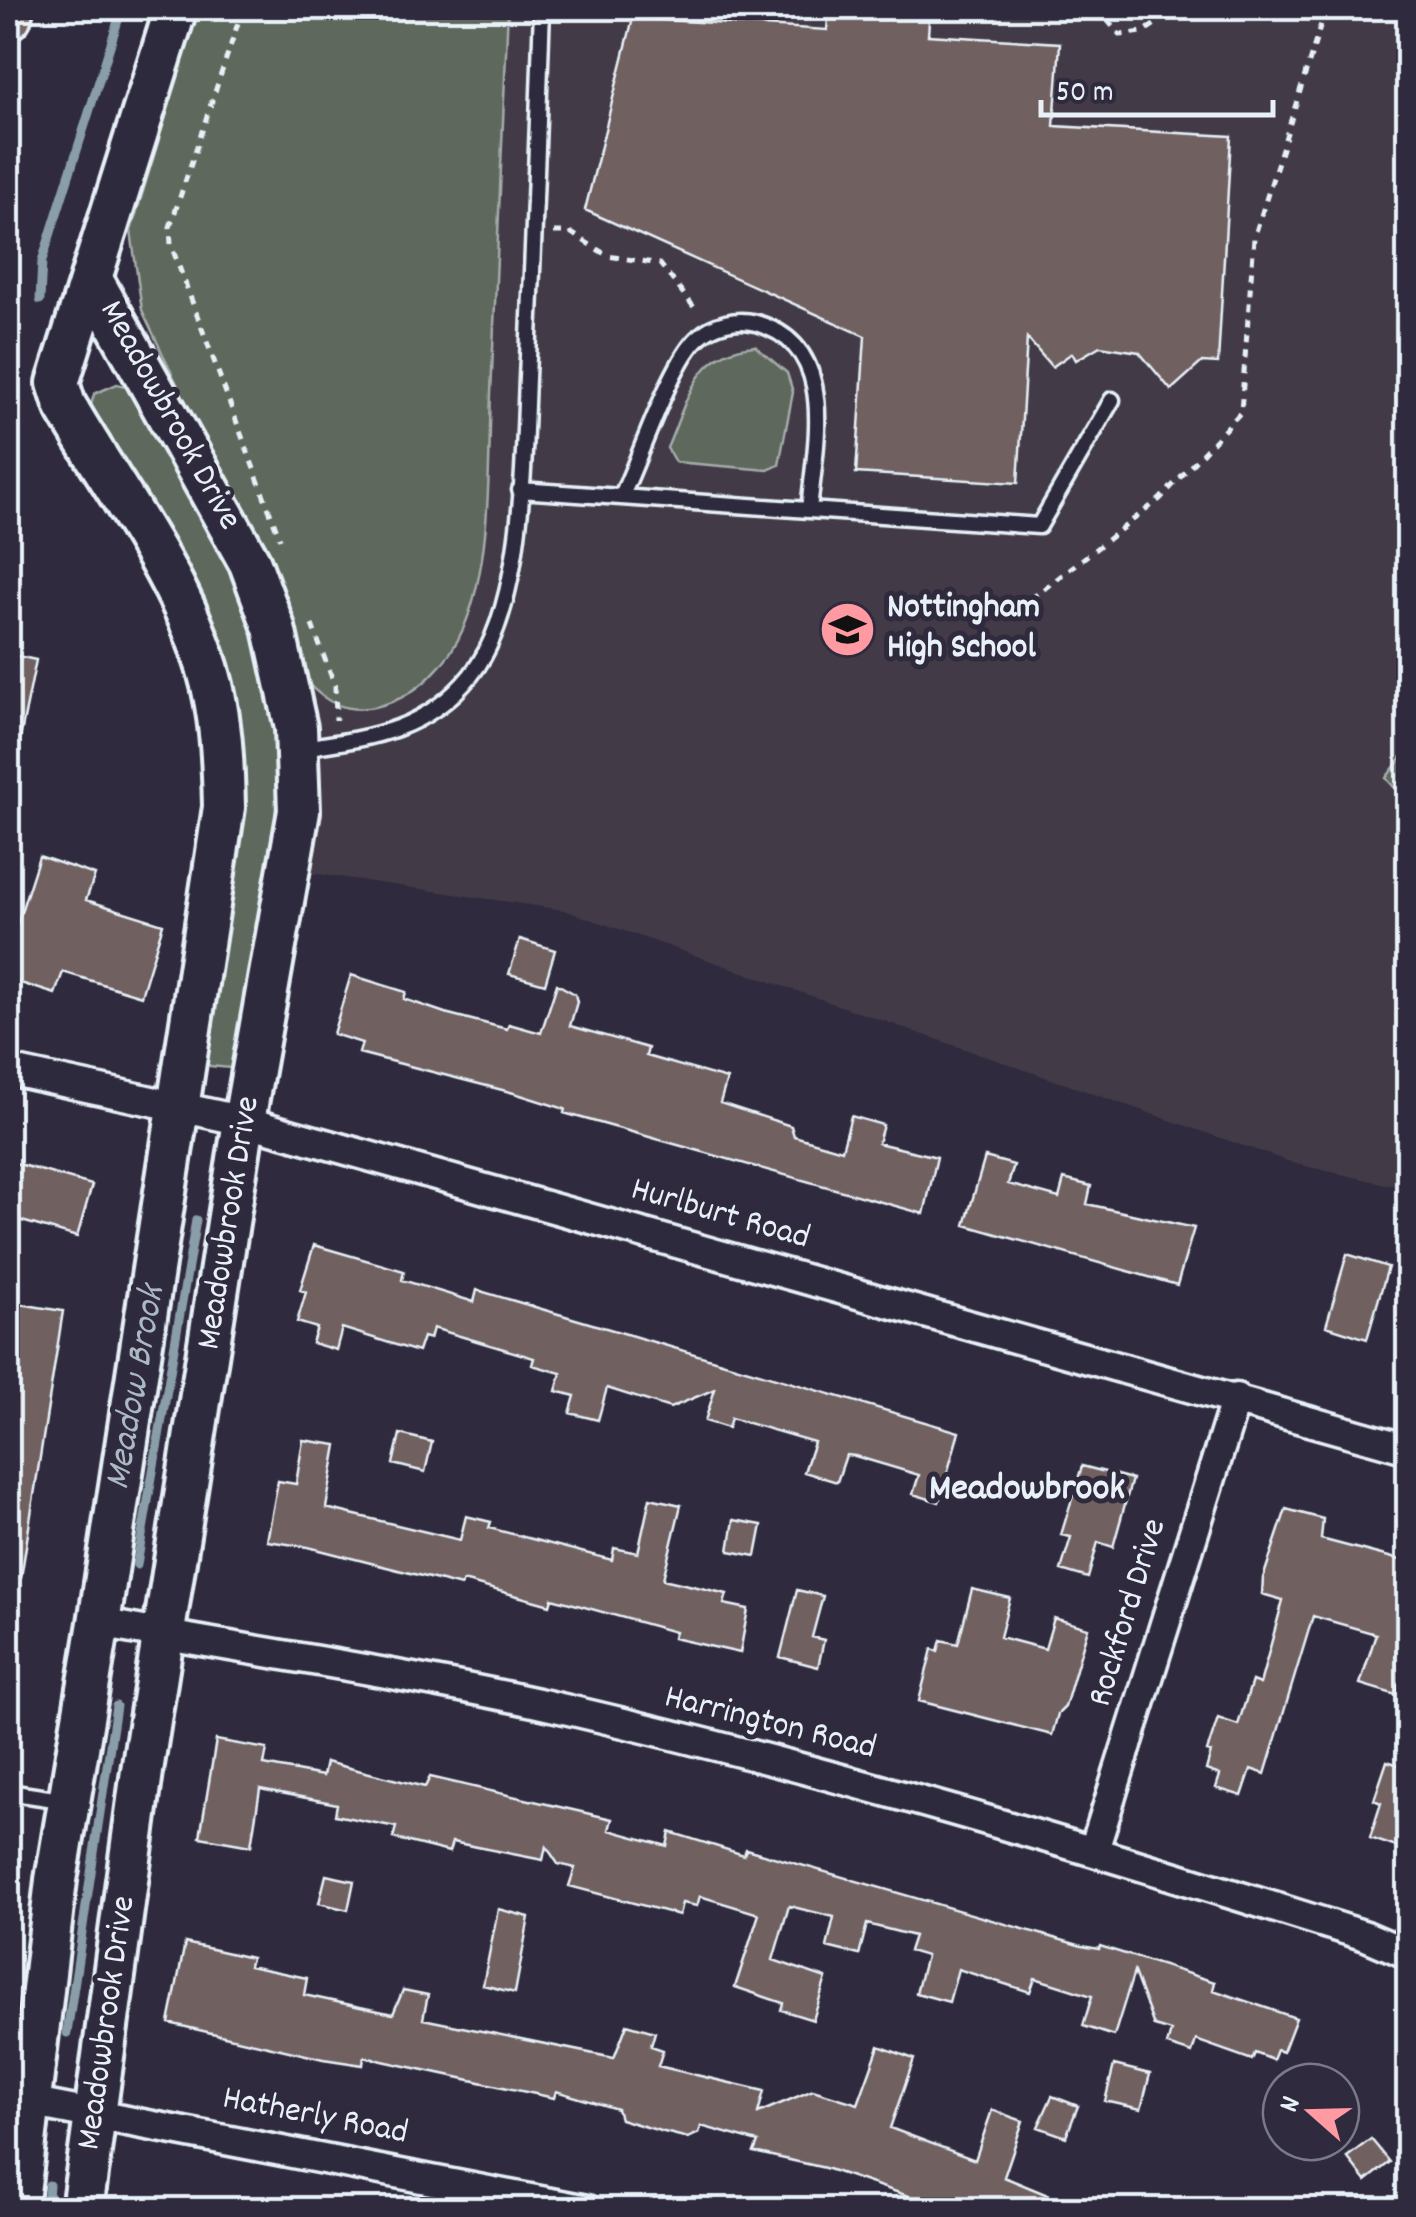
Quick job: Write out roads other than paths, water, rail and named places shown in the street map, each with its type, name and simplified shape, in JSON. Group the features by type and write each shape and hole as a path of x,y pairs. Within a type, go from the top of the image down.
{"main road":[{"path":"8,16 10,8"}],"street":[{"name":"Meadowbrook Drive","path":"17,2210 69,1801 218,854 223,758 208,670 180,599 65,405 58,383 176,8"},
{"name":"Meadowbrook Drive","path":"82,2210 164,1635 244,1121 296,827 297,749 274,628 250,564 91,278"},
{"name":"Hurlburt Road","path":"8,1070 244,1121 1408,1449"},
{"name":"Rockford Drive","path":"1094,1850 1236,1398"},
{"name":"Harrington Road","path":"100,1623 536,1703 831,1777 1094,1850 1366,1936 1408,1954"},
{"name":"Hatherly Road","path":"29,2102 587,2210"}],"lane":[{"path":"297,749 392,734 434,708 472,675 494,634 508,589 520,490 535,232 542,8"},
{"path":"622,497 681,362 697,338 715,326 743,320 778,331 801,350 813,372 817,419 809,510"},
{"path":"520,490 1039,526 1112,400"},
{"path":"8,1792 69,1801"}],"waterway":[{"name":"Meadow Brook","path":"40,300 42,261 122,8"},
{"name":"Meadow Brook","path":"137,1565 196,1220"},
{"name":"Meadow Brook","path":"67,2033 116,1706"},
{"name":"Meadow Brook","path":"47,2210 49,2185"}],"place":[{"name":"Nottingham High School","path":"848,629"}],"district":[{"name":"Meadowbrook","path":"1027,1490"}]}
